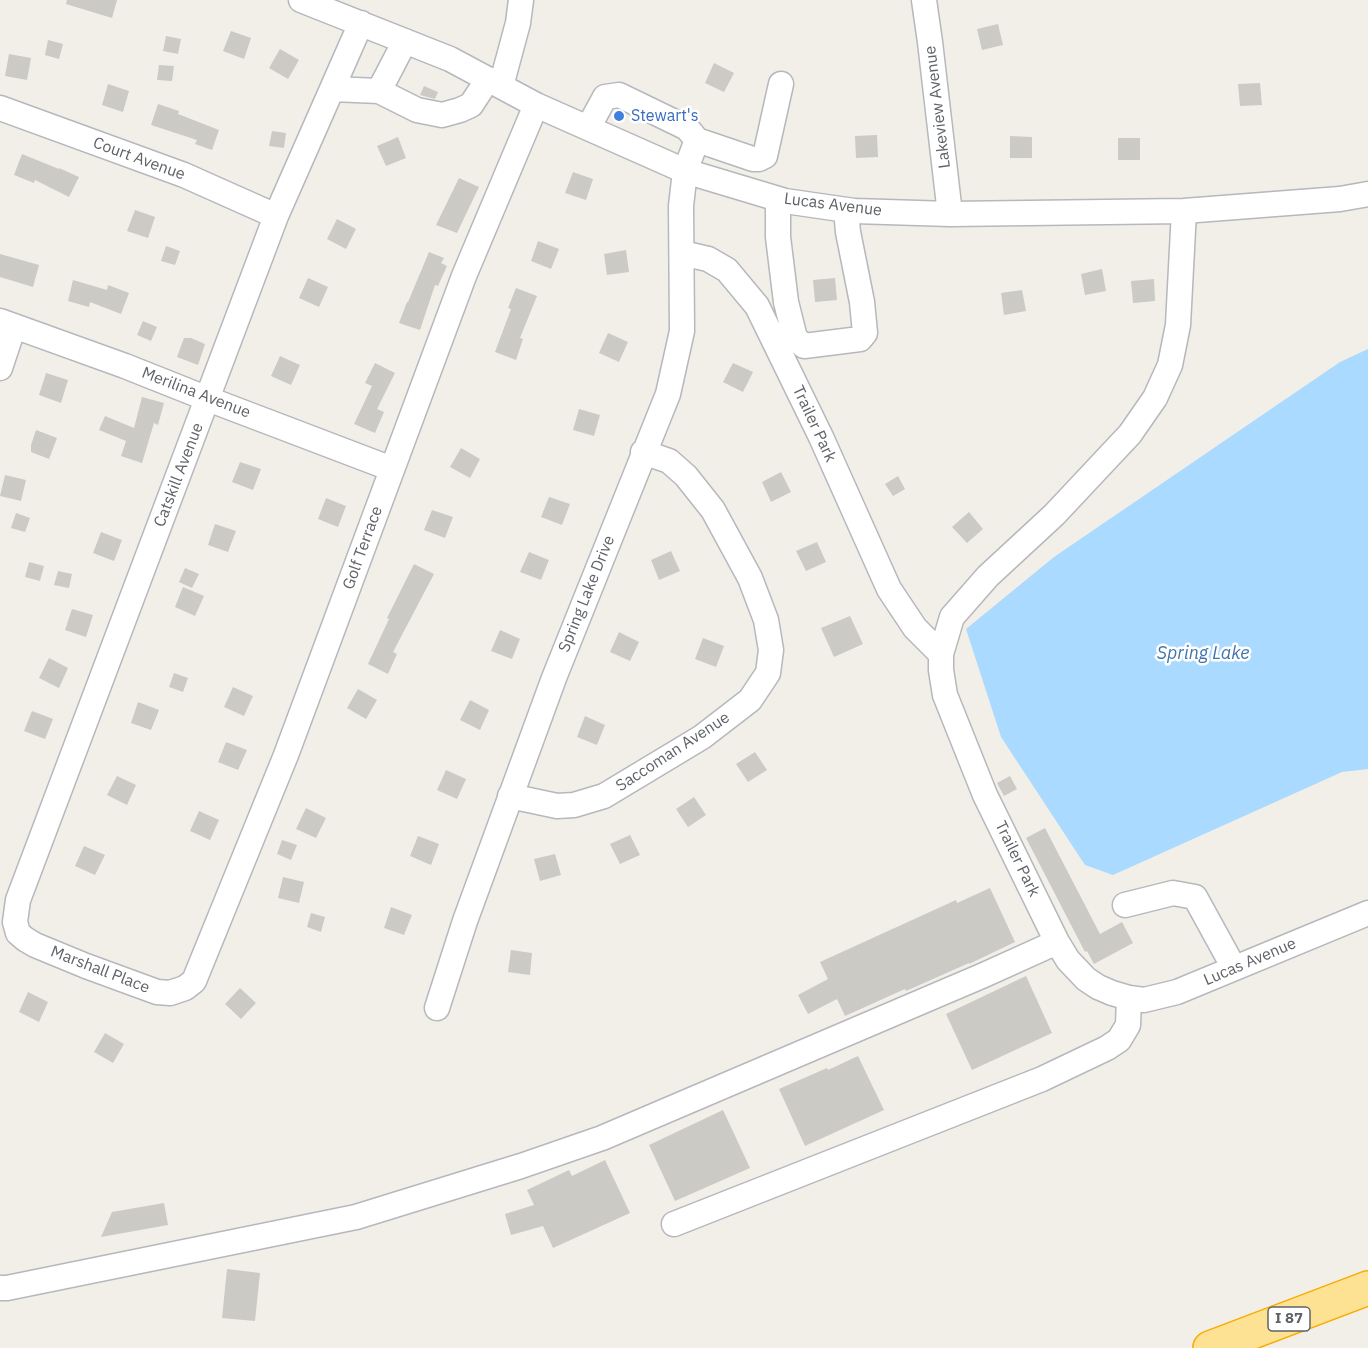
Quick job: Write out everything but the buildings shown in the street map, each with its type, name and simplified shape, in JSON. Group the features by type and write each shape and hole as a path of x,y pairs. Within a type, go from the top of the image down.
{"highway":[{"name":"I 87","path":"1209,1348 1368,1288"}],"street":[{"name":"Lucas Avenue","path":"301,0 334,5 360,23 450,59 536,105 685,171 778,199 846,210 950,214 1184,211 1340,199 1368,194"},
{"path":"332,88 379,91 417,110 442,115 460,111 471,105 494,83 518,23 520,0"},
{"name":"Lakeview Avenue","path":"924,0 950,214"},
{"name":"Catskill Avenue","path":"18,933 15,922 18,900 276,216 360,23"},
{"path":"379,91 405,41"},
{"path":"588,128 605,97 619,95 687,128 697,140 759,159 765,156 781,84"},
{"name":"Golf Terrace","path":"185,988 194,981 286,755 464,276 536,105"},
{"name":"Court Avenue","path":"0,108 184,175 276,216"},
{"name":"Spring Lake Drive","path":"437,1008 465,921 554,678 668,394 682,331 681,206 685,171 697,140"},
{"path":"778,199 778,237 786,302 795,338 804,346 860,339 865,333 846,210"},
{"path":"941,654 952,617 988,576 1054,515 1130,434 1155,398 1170,365 1178,325 1184,211"},
{"name":"Trailer Park","path":"682,253 708,259 727,270 757,306 821,437 889,589 915,628 941,654 945,695 981,784 1057,942 1068,960 1086,978 1098,987 1130,998"},
{"path":"0,368 7,324"},
{"name":"Merilina Avenue","path":"7,324 125,366 392,469"},
{"name":"Saccoman Avenue","path":"510,796 557,806 574,805 604,796 702,737 750,700 768,673 771,650 766,620 750,578 713,510 686,476 669,461 643,452"},
{"path":"1125,905 1173,893 1195,897 1234,969"},
{"name":"Lucas Avenue","path":"1130,998 1144,1000 1177,992 1368,913"},
{"name":"Marshall Place","path":"18,933 36,945 157,992 170,993 185,988"},
{"path":"0,1288 356,1217 521,1166 602,1138 1057,942"},
{"path":"674,1224 1042,1079 1107,1048 1119,1040 1128,1025 1130,998"}],"water":[{"name":"Spring Lake","path":"1368,349 1368,769 1342,772 1113,875 1085,865 1001,737 966,629 1054,557 1340,362"}],"place":[{"name":"Stewart's","path":"619,116"}]}
